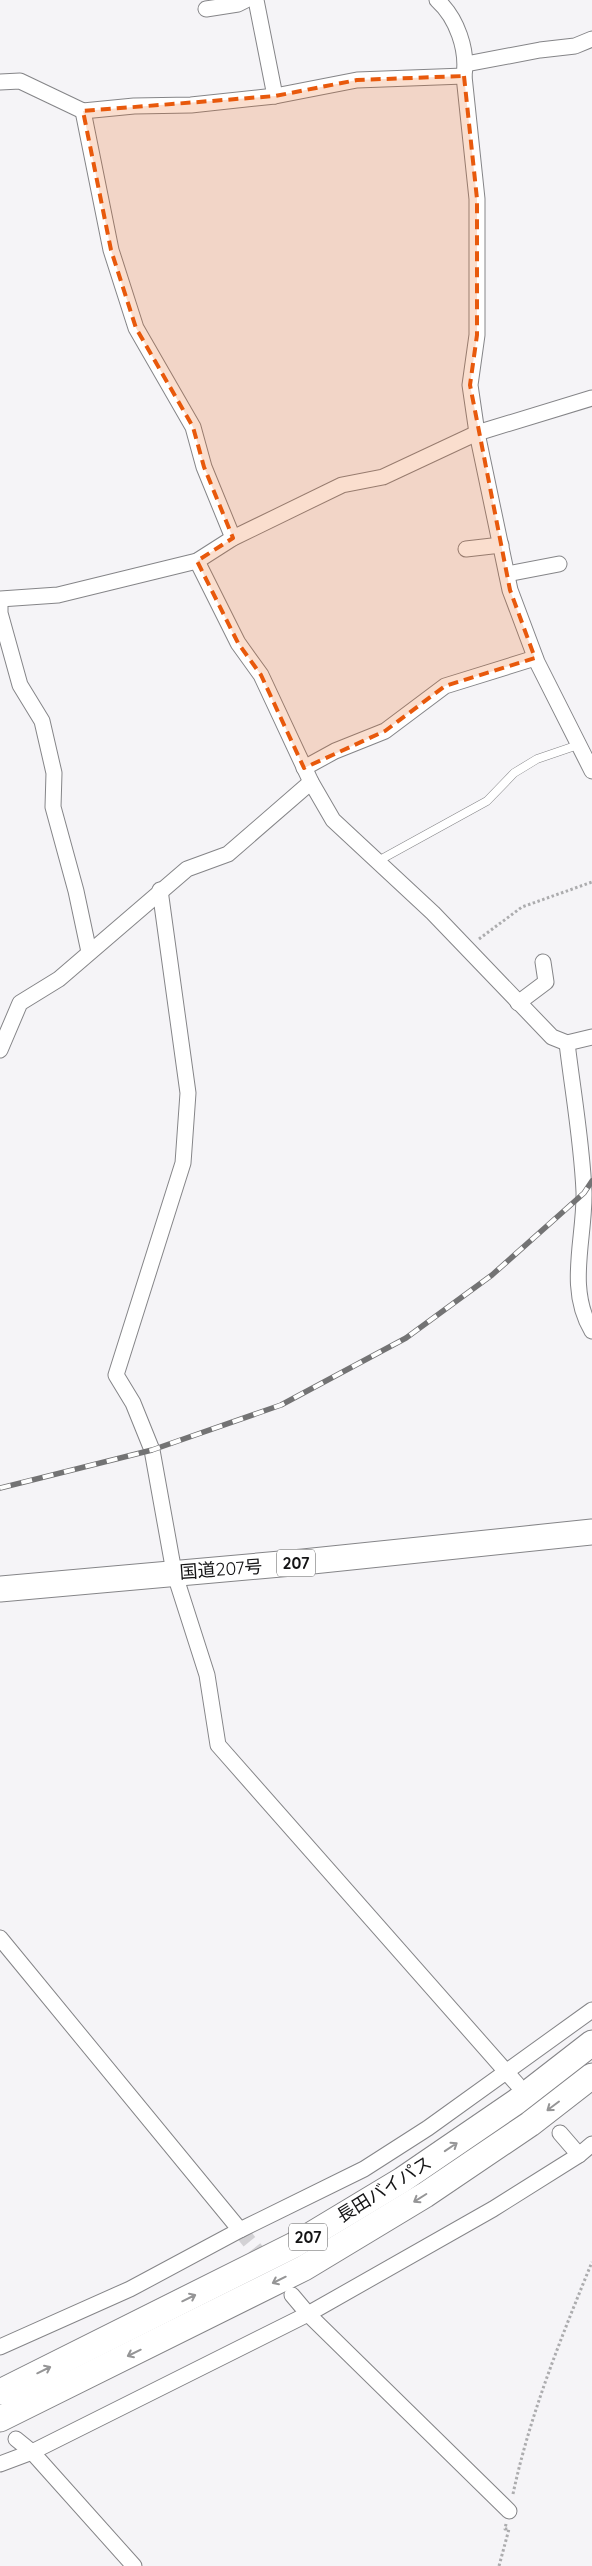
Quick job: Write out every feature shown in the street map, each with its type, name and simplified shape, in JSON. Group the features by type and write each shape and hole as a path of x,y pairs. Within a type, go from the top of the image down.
{"highway":[{"name":"国道207号","path":"0,1590 174,1572 303,1562 592,1532"},
{"name":"長田バイパス","path":"0,2392 294,2245 418,2169 516,2102 592,2043"},
{"name":"長田バイパス","path":"0,2419 304,2268 425,2196 530,2124 592,2076"}],"street":[{"path":"206,9 238,4 246,0"},
{"path":"256,0 275,96"},
{"path":"437,0 461,38 477,199 477,335 470,386 477,433 510,590 535,658 592,771"},
{"path":"0,82 20,81 83,112 134,106 191,105 275,96 357,80 465,70 540,50 576,46 592,39"},
{"path":"83,112 111,250 136,328 193,427 204,467 233,538"},
{"path":"0,599 58,595 197,560 233,538 342,485 383,477 477,433 592,398"},
{"path":"466,549 501,545"},
{"path":"197,560 238,643 260,675 311,782 333,820 433,913 552,1037 567,1043 592,1037"},
{"path":"507,574 559,564"},
{"path":"0,603 0,613 20,685 42,721 54,773 52,807 76,891 89,952"},
{"path":"304,768 335,751 385,731 445,686 535,658"},
{"path":"0,1050 20,1003 59,978 187,868 228,854 311,782"},
{"path":"160,890 188,1094 183,1163 116,1375 133,1403 152,1450 174,1572 207,1675 218,1745 517,2084"},
{"path":"518,1003 546,982 543,962"},
{"path":"567,1043 584,1193 578,1289 584,1317 592,1331"},
{"path":"0,1938 240,2230"},
{"path":"0,2348 130,2289 240,2230 364,2169 428,2128 592,2010"},
{"path":"560,2133 580,2155"},
{"path":"0,2464 32,2452 308,2314 493,2209 580,2155 592,2144"},
{"path":"292,2295 308,2314 509,2511"},
{"path":"16,2439 32,2452 134,2566"}],"lane":[{"path":"378,861 487,801 514,773 537,759 578,745"}],"path":[{"path":"467,949 522,907 592,882"},
{"path":"509,2511 519,2465 543,2387 592,2262"},
{"path":"499,2566 509,2530"}],"highlighted area":[{"path":"464,76 477,199 477,335 470,385 510,590 535,658 445,686 385,731 304,768 261,675 238,643 197,561 233,538 204,467 193,427 136,328 111,250 83,111 275,96 357,80"}],"tunnel":[{"path":"240,2230 269,2266"}],"railway":[{"path":"0,1488 152,1450 281,1405 406,1338 492,1275 584,1193 592,1181"}]}
